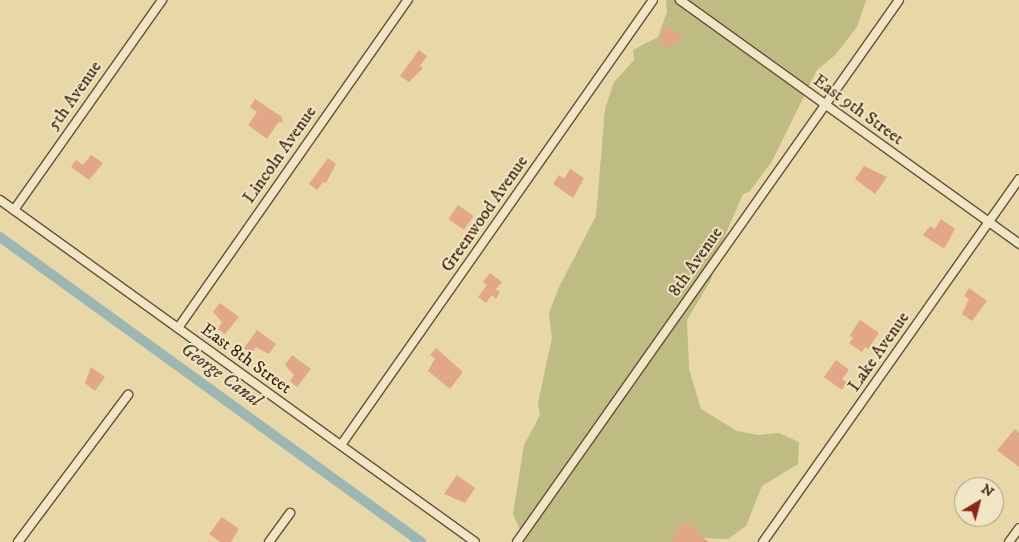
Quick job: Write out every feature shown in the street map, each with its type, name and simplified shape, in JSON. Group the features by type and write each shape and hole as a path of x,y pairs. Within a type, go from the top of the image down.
{"street":[{"name":"5th Avenue","path":"14,210 162,0"},
{"name":"Lincoln Avenue","path":"178,328 408,0"},
{"name":"Greenwood Avenue","path":"341,445 653,0"},
{"name":"East 9th Street","path":"680,0 1019,244"},
{"name":"8th Avenue","path":"517,542 899,0"},
{"name":"Lake Avenue","path":"763,542 1019,179"},
{"name":"East 8th Street","path":"0,200 475,542"},
{"path":"18,542 128,395"},
{"path":"269,542 290,514"},
{"path":"1009,542 1019,528"}],"shaded area":[{"path":"666,0 866,0 857,27 835,55 817,70 771,163 749,192 743,194 720,247 711,280 687,320 689,369 701,409 737,431 758,435 779,433 799,442 798,464 762,486 746,526 728,539 701,538 698,542 525,542 513,514 524,445 540,415 538,403 552,338 549,313 559,287 596,216 605,109 614,82 634,60 633,50 658,37 667,12"}],"building":[{"path":"664,25 682,35 678,45 671,43 669,48 659,44"},
{"path":"419,50 427,56 420,66 423,68 409,82 400,76"},
{"path":"255,99 282,117 283,122 278,123 267,139 248,125 257,112 250,107"},
{"path":"91,155 103,163 89,180 71,167 76,160 83,165"},
{"path":"328,158 336,164 326,183 323,182 317,190 309,184"},
{"path":"864,166 887,177 875,194 855,179"},
{"path":"570,169 584,178 573,198 553,184 559,175 564,179"},
{"path":"458,205 474,216 464,230 448,219"},
{"path":"941,219 955,229 944,249 923,235 930,226 935,229"},
{"path":"490,273 502,282 496,289 500,292 496,299 492,295 486,303 478,297 487,285 483,282"},
{"path":"969,288 987,301 972,321 962,314 969,299 964,296"},
{"path":"220,303 239,317 225,334 218,329 222,322 213,312"},
{"path":"860,320 879,333 868,349 865,347 862,352 849,343 853,338 850,335"},
{"path":"257,330 276,344 269,354 256,347 251,354 244,348"},
{"path":"436,348 463,372 450,389 428,371 435,358 430,355"},
{"path":"292,355 311,369 297,387 290,381 294,375 285,365"},
{"path":"836,360 849,370 842,379 847,382 842,390 824,377"},
{"path":"91,367 105,377 95,391 85,383"},
{"path":"1015,429 1019,433 1019,467 997,450"},
{"path":"457,475 475,488 465,503 444,494"},
{"path":"222,517 239,529 231,542 220,542 209,534"},
{"path":"684,521 700,532 698,534 709,542 670,542"}],"waterway":[{"name":"George Canal","path":"0,237 421,542"}]}
